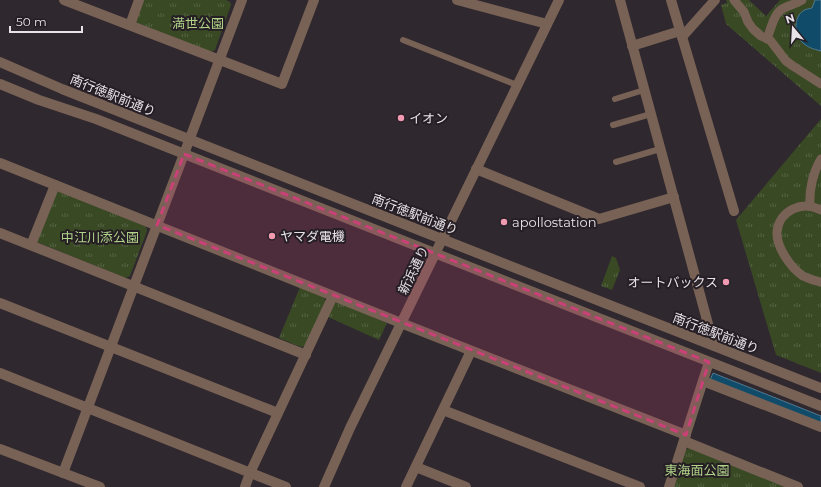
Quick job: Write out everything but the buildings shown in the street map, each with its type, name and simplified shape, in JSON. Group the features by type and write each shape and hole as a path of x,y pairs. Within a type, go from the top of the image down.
{"street":[{"path":"64,0 282,84 314,0"},
{"path":"130,25 139,0"},
{"path":"457,0 547,24"},
{"name":"新浜通り","path":"324,487 350,428 559,0"},
{"path":"620,0 714,346"},
{"path":"670,0 734,212"},
{"path":"632,46 681,34 715,0"},
{"path":"734,0 744,12 753,29 770,40 786,61 821,84"},
{"path":"767,39 776,16 782,8 802,0"},
{"path":"64,473 220,60 240,1"},
{"name":"南行徳駅前通り","path":"0,62 50,84 821,388"},
{"path":"0,84 39,100 96,119 821,406"},
{"path":"810,206 811,187 821,159"},
{"path":"0,163 471,351 685,438 798,487"},
{"path":"476,169 599,219 674,197"},
{"path":"31,245 55,185"},
{"path":"821,210 804,205 793,208 782,217 777,232 780,247 795,269 803,276 821,282"},
{"path":"0,233 306,355"},
{"path":"245,487 250,473 333,296"},
{"path":"0,303 278,413"},
{"path":"406,487 471,351"},
{"path":"669,487 709,362"},
{"path":"0,373 286,487"},
{"path":"703,381 821,427"},
{"path":"443,410 640,487"},
{"path":"0,449 100,487"},
{"path":"416,467 466,487"}],"lane":[{"path":"403,40 517,85"},
{"path":"615,99 644,90"},
{"path":"613,125 651,114"},
{"path":"616,162 660,149"}],"highlighted area":[{"path":"184,154 709,362 686,435 157,225"}],"green space":[{"name":"満世公園","path":"142,0 226,0 230,2 231,5 215,50 210,52 136,24 134,20"},
{"path":"726,0 749,0 766,16 780,0 821,0 821,106 726,24 721,5 727,3"},
{"path":"821,119 821,373 776,355 736,220"},
{"name":"中江川添公園","path":"59,191 146,226 147,231 130,276 125,278 37,242 54,192"},
{"path":"612,256 616,258 620,270 612,290 601,286"},
{"path":"300,287 324,297 326,302 305,346 301,347 279,338"},
{"path":"339,302 387,323 379,340 328,317 334,303"},
{"name":"東海面公園","path":"689,448 787,487 673,487 685,450"}],"water":[{"path":"815,0 821,0 821,51 805,45 799,38 796,30 798,17 805,10 812,8"},
{"path":"713,373 821,416 821,424 710,380"}],"place":[{"name":"イオン","path":"401,118"},
{"name":"apollostation","path":"504,222"},
{"name":"ヤマダ電機","path":"272,236"},
{"name":"オートバックス","path":"726,282"}]}
